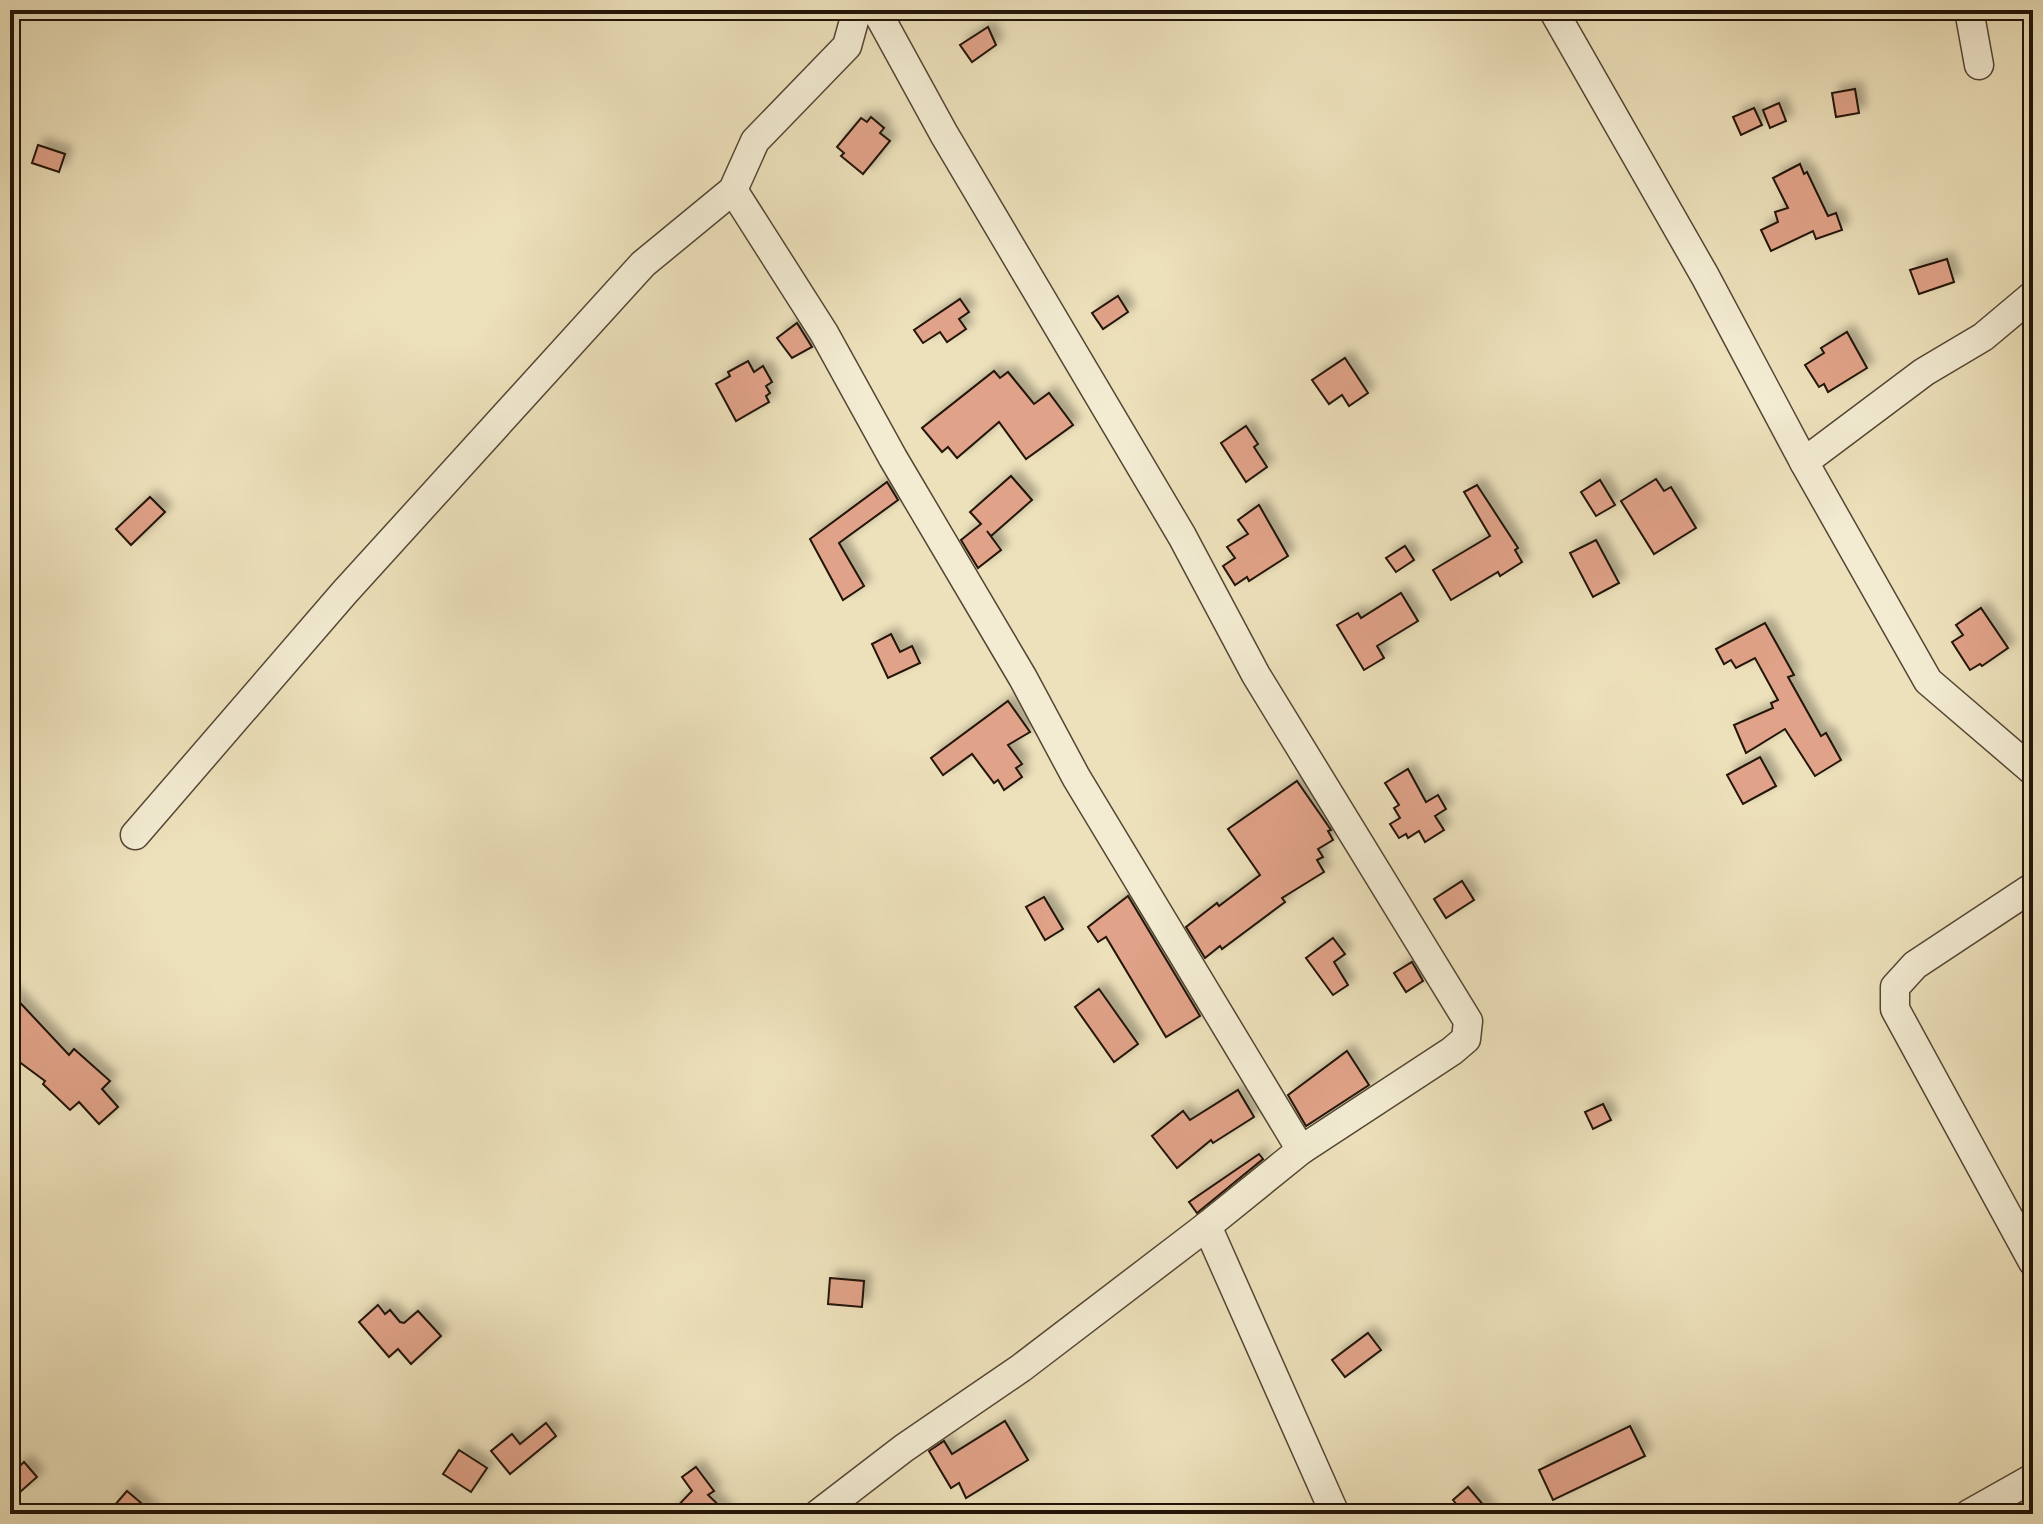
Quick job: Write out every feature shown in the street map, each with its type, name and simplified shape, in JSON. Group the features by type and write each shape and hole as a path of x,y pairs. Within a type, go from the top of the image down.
{"street":[{"path":"135,835 344,593 643,264 733,190 755,141 847,46 857,10"},
{"path":"818,1514 904,1448 1021,1368 1301,1150 1452,1051 1466,1039 1468,1021 1256,675 1182,536 944,134 876,10"},
{"path":"1553,10 1705,276 1804,462 1928,681 2033,771"},
{"path":"1969,10 1979,65"},
{"path":"733,190 824,333 893,458 1023,678 1076,777 1301,1150"},
{"path":"1804,462 1924,372 1983,337 2033,295"},
{"path":"2033,887 1915,965 1895,987 1895,1009 2033,1262"},
{"path":"1207,1226 1335,1514"},
{"path":"1969,1514 2033,1478"}],"building":[{"path":"988,27 996,45 972,62 960,45"},
{"path":"1855,89 1859,113 1836,117 1832,93"},
{"path":"1779,103 1786,121 1770,128 1763,110"},
{"path":"1754,108 1762,125 1741,135 1733,117"},
{"path":"871,117 884,128 880,133 890,141 863,174 841,156 844,153 837,147 861,118 867,122"},
{"path":"38,145 65,154 59,172 32,163"},
{"path":"1800,164 1828,216 1836,213 1842,230 1816,239 1813,231 1771,251 1761,230 1778,222 1775,212 1788,208 1773,178"},
{"path":"1947,259 1954,282 1919,294 1910,270"},
{"path":"1118,296 1128,312 1103,329 1092,313"},
{"path":"960,299 969,312 959,319 966,329 947,342 940,332 923,343 914,330"},
{"path":"797,323 812,347 792,358 777,338"},
{"path":"1847,332 1867,368 1828,392 1824,384 1819,387 1805,365 1824,353 1821,348"},
{"path":"1345,358 1368,393 1349,406 1342,395 1329,404 1312,380"},
{"path":"748,361 754,372 763,366 772,382 766,386 770,393 766,396 769,402 736,421 716,384 730,376 728,372"},
{"path":"994,371 1000,378 1008,372 1034,404 1049,393 1073,425 1026,459 999,422 957,458 948,447 942,452 922,428"},
{"path":"1246,426 1258,444 1254,447 1267,467 1246,482 1221,443"},
{"path":"1011,476 1032,500 991,536 987,531 1001,550 978,568 961,540 981,524 970,512"},
{"path":"1656,479 1664,491 1671,487 1696,528 1654,554 1621,501"},
{"path":"1600,480 1615,505 1596,516 1581,492"},
{"path":"887,482 898,500 839,543 864,586 843,600 810,539"},
{"path":"1477,485 1518,548 1515,550 1522,562 1500,576 1498,572 1451,600 1433,570 1490,536 1464,492"},
{"path":"150,497 165,512 131,545 116,529"},
{"path":"1259,505 1288,556 1249,581 1247,577 1235,585 1223,566 1235,558 1227,547 1248,534 1238,520"},
{"path":"1596,540 1619,583 1593,597 1570,553"},
{"path":"1405,546 1414,560 1396,572 1386,558"},
{"path":"1401,593 1418,621 1377,646 1384,658 1364,670 1337,625 1358,613 1361,618"},
{"path":"1981,608 2008,648 1982,666 1980,664 1970,670 1952,642 1963,635 1956,625"},
{"path":"1765,623 1794,675 1788,677 1821,736 1826,733 1841,760 1815,776 1785,729 1746,753 1734,725 1773,708 1771,703 1778,700 1755,658 1736,668 1731,660 1724,664 1716,649"},
{"path":"891,634 900,652 912,646 920,663 888,678 872,644"},
{"path":"1008,701 1030,732 1008,745 1022,764 1016,768 1022,777 1004,790 998,780 994,783 972,754 943,775 931,758"},
{"path":"1760,757 1776,786 1743,804 1727,775"},
{"path":"1408,769 1426,802 1438,795 1446,809 1435,816 1444,830 1425,842 1419,831 1408,838 1406,834 1399,838 1390,824 1400,818 1394,808 1399,805 1385,783"},
{"path":"1297,781 1331,830 1328,831 1333,840 1318,849 1323,857 1317,860 1324,872 1282,898 1285,902 1205,958 1186,927 1260,875 1228,829"},
{"path":"1462,881 1474,900 1446,918 1434,899"},
{"path":"1128,896 1200,1016 1166,1037 1106,937 1098,942 1088,927"},
{"path":"1044,897 1063,929 1045,940 1026,907"},
{"path":"1333,938 1345,954 1334,962 1348,985 1333,995 1306,958"},
{"path":"1412,962 1423,981 1406,992 1394,973"},
{"path":"1099,989 1138,1044 1114,1062 1075,1007"},
{"path":"10,992 69,1055 74,1049 110,1081 102,1089 118,1107 99,1124 79,1102 70,1110 43,1084 45,1081 10,1055"},
{"path":"1347,1051 1369,1085 1306,1126 1288,1095"},
{"path":"1238,1090 1254,1117 1213,1143 1211,1140 1177,1168 1152,1136 1183,1111 1190,1120"},
{"path":"1603,1104 1611,1120 1593,1129 1585,1112"},
{"path":"1259,1154 1263,1159 1197,1213 1189,1202"},
{"path":"830,1278 864,1281 862,1307 828,1304"},
{"path":"378,1305 385,1314 390,1310 404,1323 418,1311 441,1336 411,1364 398,1349 389,1357 359,1322"},
{"path":"1368,1333 1381,1350 1345,1377 1332,1360"},
{"path":"1005,1421 1028,1460 966,1498 959,1483 951,1488 929,1451 944,1441 952,1454"},
{"path":"546,1423 556,1436 510,1474 491,1451 512,1434 520,1444"},
{"path":"1630,1426 1645,1456 1553,1500 1539,1470"},
{"path":"459,1450 487,1468 471,1492 443,1474"},
{"path":"24,1462 37,1477 20,1492 10,1481 10,1475"},
{"path":"696,1467 714,1491 708,1495 728,1514 670,1514 692,1491 682,1477"},
{"path":"1468,1487 1491,1514 1464,1514 1453,1500"},
{"path":"127,1491 154,1514 123,1514 114,1506"}]}
